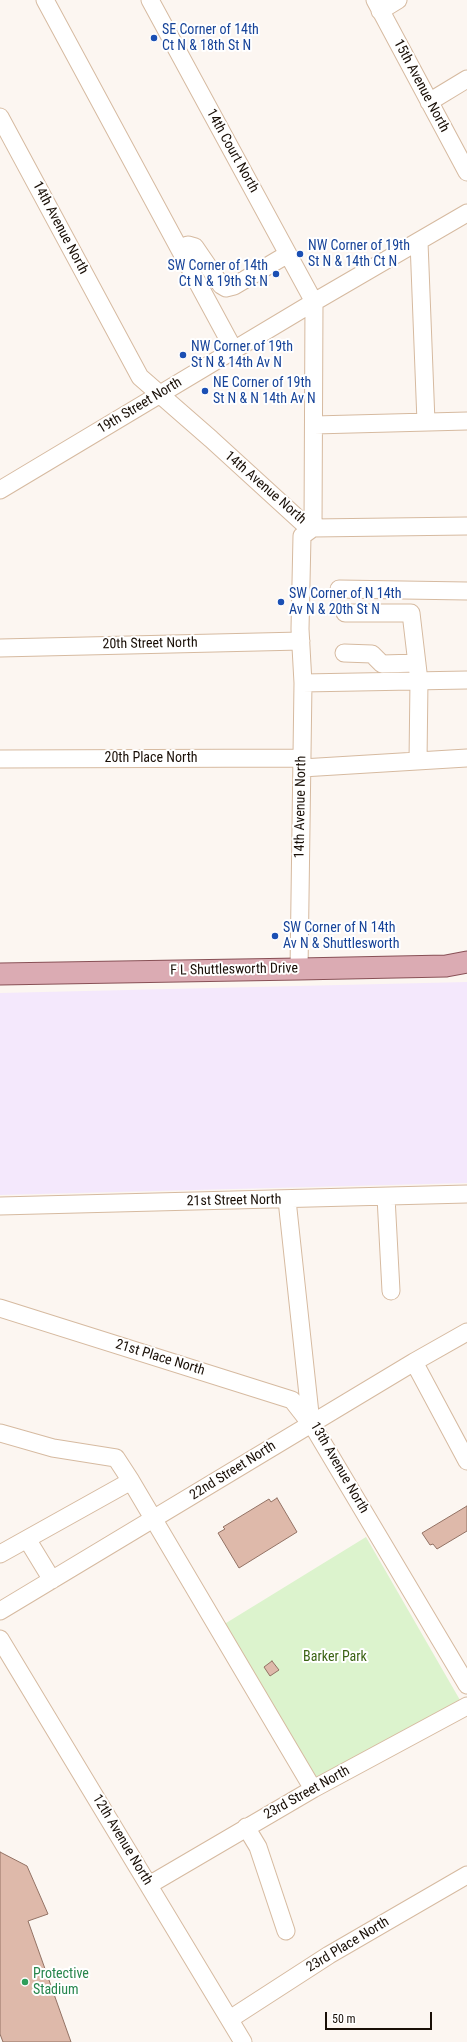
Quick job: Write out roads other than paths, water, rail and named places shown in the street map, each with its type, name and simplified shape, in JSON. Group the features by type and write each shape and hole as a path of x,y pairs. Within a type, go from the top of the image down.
{"main road":[{"name":"F L Shuttlesworth Drive","path":"0,974 446,966 467,962"}],"street":[{"path":"45,0 234,350"},
{"name":"14th Court North","path":"150,0 314,302"},
{"path":"377,5 398,0"},
{"name":"15th Avenue North","path":"377,5 467,172"},
{"path":"429,102 467,80"},
{"name":"14th Avenue North","path":"0,117 140,377 211,439 304,524 313,528"},
{"name":"19th Street North","path":"0,490 314,302 467,213"},
{"path":"419,242 426,422"},
{"path":"180,248 188,245 195,247 221,285 226,288 234,286 288,254"},
{"path":"314,302 313,528 467,526"},
{"path":"314,425 467,421"},
{"name":"14th Avenue North","path":"299,969 303,683 301,641 302,536 313,528"},
{"path":"339,589 467,590"},
{"path":"345,613 411,613 420,681 418,761"},
{"name":"20th Street North","path":"0,648 301,641"},
{"path":"344,653 372,654 382,664 417,663"},
{"path":"303,683 467,680"},
{"name":"20th Place North","path":"0,759 302,763 418,761 467,758"},
{"name":"21st Street North","path":"0,1206 287,1200 467,1194"},
{"path":"386,1197 391,1291"},
{"name":"13th Avenue North","path":"287,1200 311,1423 467,1685"},
{"name":"21st Place North","path":"0,1308 292,1400 311,1423"},
{"name":"22nd Street North","path":"0,1611 311,1423 467,1332"},
{"path":"414,1362 467,1461"},
{"path":"0,1433 53,1448 116,1458 154,1519 313,1789"},
{"path":"0,1554 131,1481"},
{"path":"27,1539 52,1580"},
{"name":"12th Avenue North","path":"0,1639 243,2042"},
{"name":"23rd Street North","path":"149,1885 313,1789 467,1706"},
{"path":"246,1827 258,1847 286,1931"},
{"name":"23rd Place North","path":"230,2019 329,1955 467,1875"}],"place":[{"name":"SE Corner of 14th Ct N & 18th St N","path":"154,38"},
{"name":"NW Corner of 19th St N & 14th Ct N","path":"300,254"},
{"name":"SW Corner of 14th Ct N & 19th St N","path":"276,274"},
{"name":"NW Corner of 19th St N & 14th Av N","path":"183,355"},
{"name":"NE Corner of 19th St N & N 14th Av N","path":"205,391"},
{"name":"SW Corner of N 14th Av N & 20th St N","path":"281,602"},
{"name":"SW Corner of N 14th Av N & Shuttlesworth","path":"275,936"},
{"name":"Protective Stadium","path":"25,1982"}],"park label":[{"name":"Barker Park","path":"335,1657"}]}
